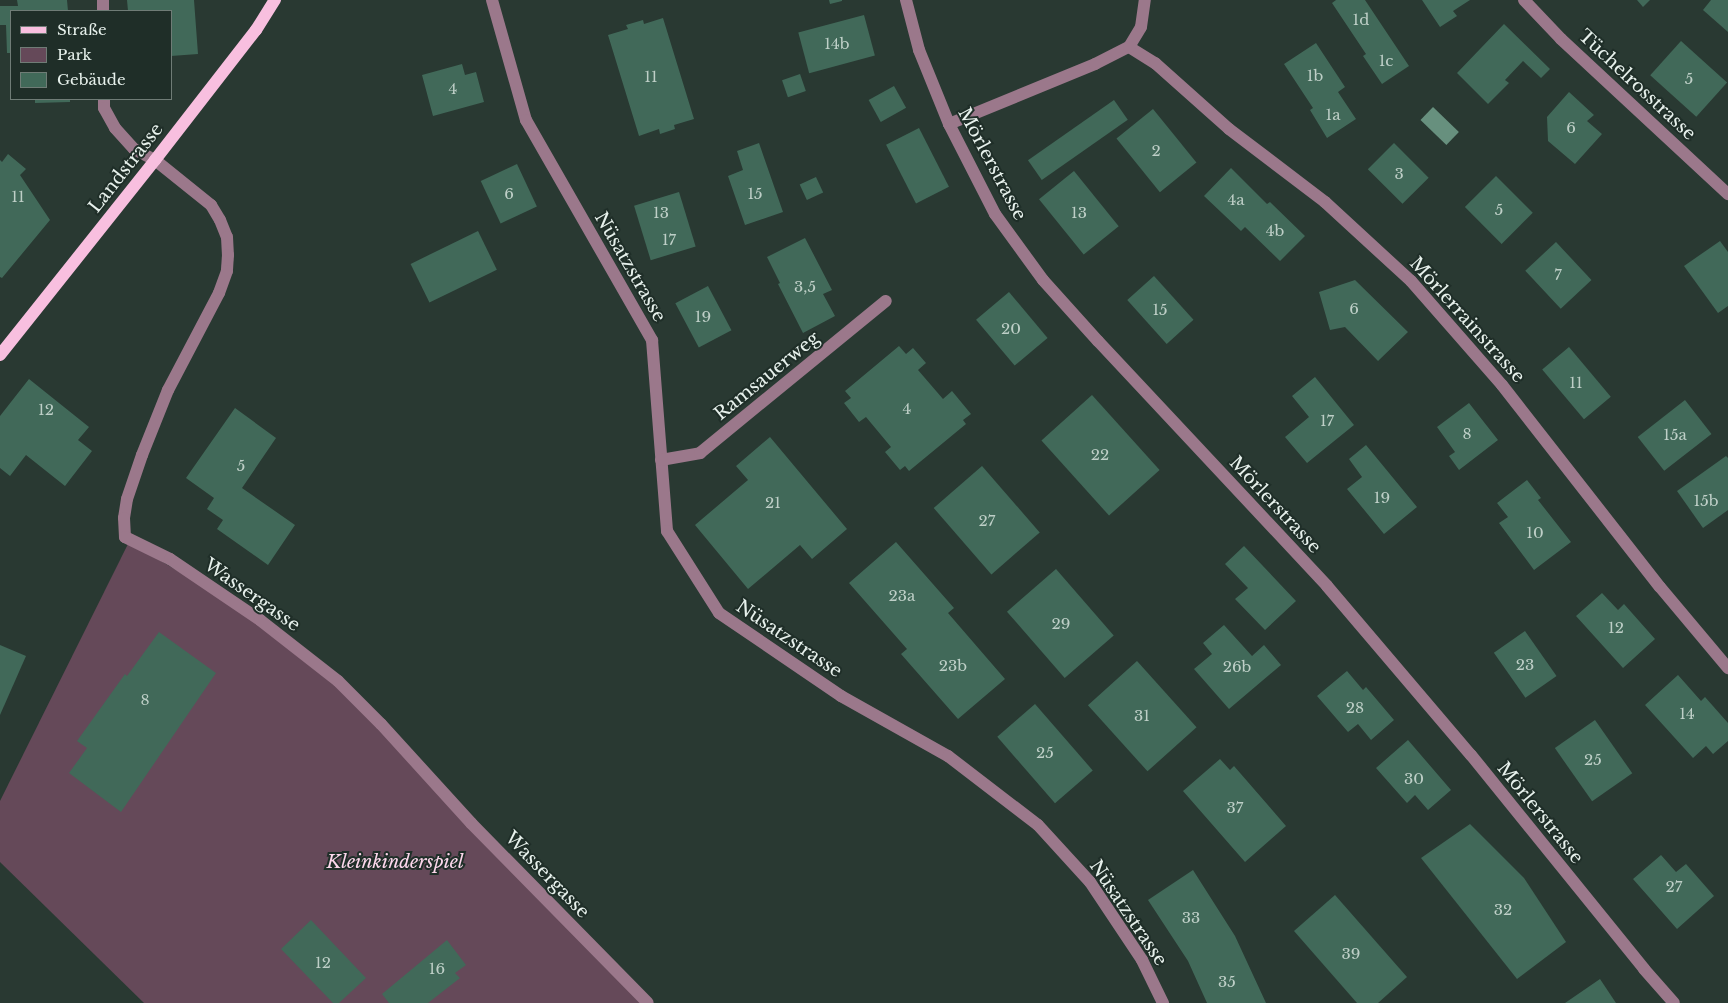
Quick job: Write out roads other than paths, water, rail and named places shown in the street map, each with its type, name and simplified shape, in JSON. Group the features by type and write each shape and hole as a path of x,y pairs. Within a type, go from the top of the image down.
{"main road":[{"name":"Landstrasse","path":"0,355 256,30 275,0"}],"street":[{"name":"Nüsatzstrasse","path":"492,0 526,120 652,340 667,531 719,613 841,696 948,756 1038,825 1090,882 1142,960 1163,1003"},
{"name":"Mörlerstrasse","path":"906,0 919,50 949,124 995,214 1043,280 1327,586 1471,755 1644,969 1674,1003"},
{"path":"949,124 1095,64 1129,47 1141,28 1145,0"},
{"name":"Tüchelrosstrasse","path":"1524,0 1561,39 1728,194"},
{"name":"Mörlerrainstrasse","path":"1129,47 1155,64 1229,130 1325,202 1411,281 1502,385 1660,586 1728,668"},
{"path":"104,100 104,108 115,128 134,148 155,160"},
{"name":"Wassergasse","path":"155,160 210,205 220,220 227,237 227,271 219,293 168,390 142,455 124,518 125,537 170,559 260,620 338,681 381,724 471,823 648,1003"},
{"name":"Ramsauerweg","path":"661,460 700,453 886,302"}],"park label":[{"name":"Kleinkinderspiel","path":"395,862"}]}
